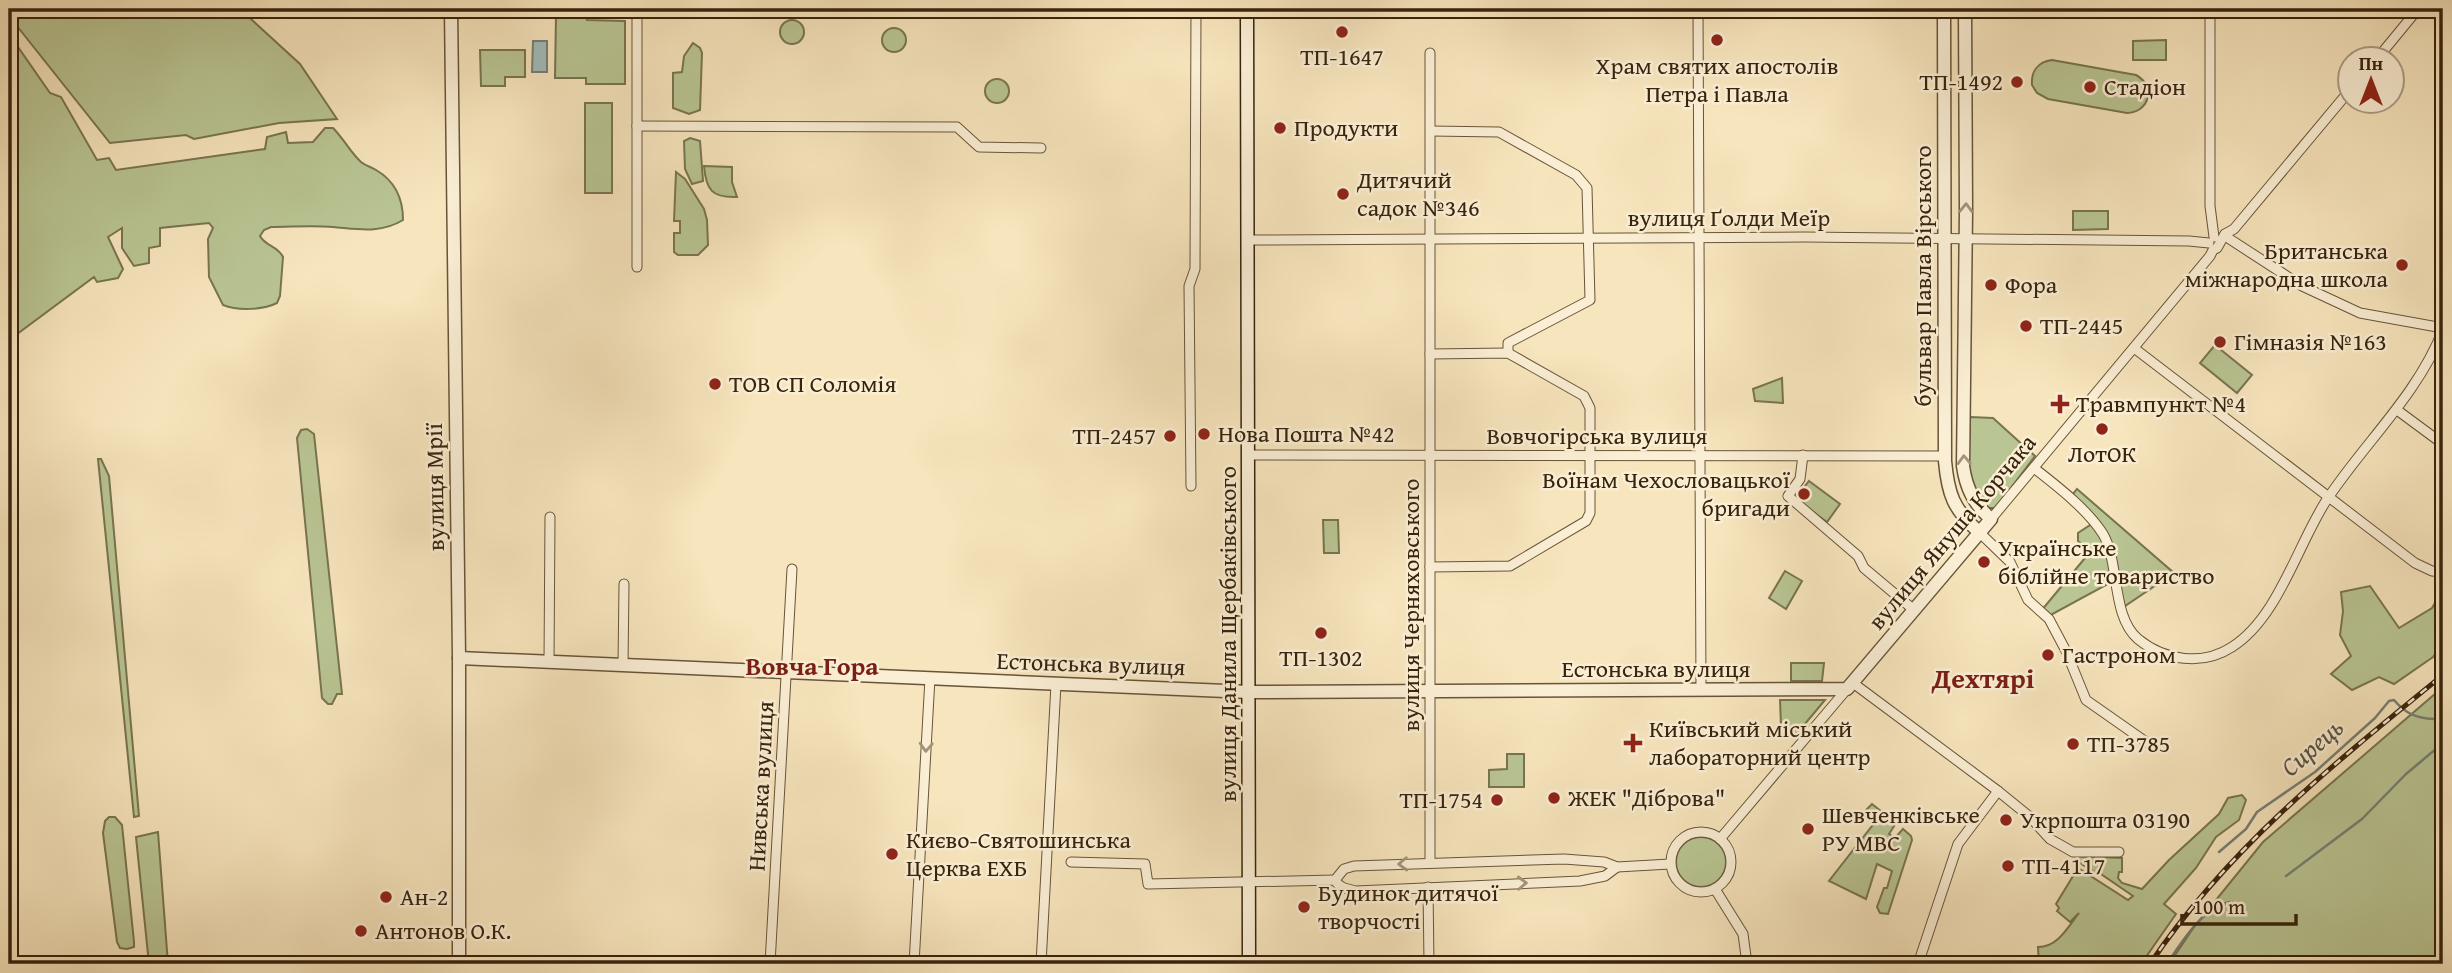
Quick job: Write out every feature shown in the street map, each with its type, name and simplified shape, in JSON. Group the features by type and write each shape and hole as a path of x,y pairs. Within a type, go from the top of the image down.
{"street":[{"name":"вулиця Мрії","path":"451,9 459,964"},
{"path":"637,267 638,9"},
{"path":"1191,486 1189,286 1195,269 1196,9"},
{"name":"вулиця Данила Щербаківського","path":"1247,9 1249,964"},
{"path":"1698,9 1701,690"},
{"name":"бульвар Павла Вірського","path":"1944,9 1945,456 1947,484 1952,500 1962,516 1979,532"},
{"name":"бульвар Павла Вірського","path":"1965,9 1963,466 1966,487 1974,501 1991,519"},
{"path":"2210,9 2212,243"},
{"path":"2388,46 2418,9"},
{"name":"вулиця Черняховського","path":"1430,53 1430,863"},
{"path":"2034,468 2080,508 2104,536 2126,621 2135,636 2146,644 2174,657 2189,660 2213,655 2234,646 2247,636 2267,613 2306,534 2328,499 2413,389 2443,329 2372,317 2349,309 2302,286 2225,235 2234,229 2336,107"},
{"path":"637,126 957,127 979,147 1041,148"},
{"path":"1431,131 1499,132 1576,175 1587,188 1590,300 1508,343 1508,353"},
{"name":"вулиця Ґолди Меїр","path":"1249,240 1431,237 1965,237 2212,243 2220,231 2225,235"},
{"name":"вулиця Януша Корчака","path":"1720,839 2210,257 2212,243"},
{"path":"2134,348 2414,563 2432,571 2443,572"},
{"path":"1430,354 1508,353 1584,396 1590,408 1590,513 1586,521 1510,566 1430,567"},
{"path":"2397,410 2443,444"},
{"name":"Вовчогірська вулиця","path":"1249,455 1945,456"},
{"path":"1803,455 1800,479 1788,496 1858,556 1864,568 1914,610"},
{"path":"549,662 550,517"},
{"path":"1979,532 2010,562 2028,600 2049,619 2087,700 2146,742"},
{"name":"Нивська вулиця","path":"770,964 792,569"},
{"path":"623,665 624,584"},
{"name":"Естонська вулиця","path":"458,658 1249,692 1701,690 1850,686"},
{"path":"914,964 930,678"},
{"path":"1041,964 1056,684"},
{"path":"1850,686 1997,790 2030,817 2050,839 2073,852 2119,852"},
{"path":"1919,964 1958,844 1997,790"},
{"path":"1704,832 1720,839 1729,851 1731,866 1726,879 1715,889 1707,892 1690,890 1676,879 1671,864 1675,846 1688,835 1704,832"},
{"path":"1072,862 1145,864 1148,884 1335,880 1345,869 1354,866 1430,863 1564,859 1604,862 1617,867 1671,864"},
{"path":"1335,880 1346,889 1356,891 1580,881 1605,876 1617,867"},
{"path":"1428,887 1429,964"},
{"path":"1715,889 1743,934 1746,964"}],"green space":[{"path":"9,9 240,9 300,64 337,119 279,123 194,139 186,135 110,143 9,16"},
{"path":"556,15 586,15 587,20 625,21 625,84 586,84 586,78 555,78"},
{"path":"792,20 803,27 804,32 797,43 792,44 781,37 780,32 787,21"},
{"path":"894,28 905,35 906,40 899,51 894,52 883,45 882,40 889,29"},
{"path":"9,34 50,93 61,97 97,160 109,158 116,170 265,149 267,137 286,132 288,143 313,142 325,128 333,128 361,162 383,174 393,185 401,205 403,220 377,229 310,226 271,227 264,230 260,236 262,239 283,257 280,296 277,303 250,309 223,305 209,277 208,239 213,228 209,223 160,228 160,246 149,248 149,263 134,266 122,248 122,228 108,237 123,269 118,278 97,282 94,277 9,340"},
{"path":"2166,40 2166,60 2133,60 2133,41"},
{"path":"693,43 702,53 700,110 689,114 673,108 673,73 682,72 684,56"},
{"path":"480,50 525,50 525,77 505,77 505,86 481,86"},
{"name":"Стадіон","path":"2052,60 2136,75 2146,85 2148,98 2141,108 2127,113 2048,99 2037,93 2032,80 2039,65"},
{"path":"997,79 1008,86 1009,91 1002,102 997,103 986,96 985,91 992,80"},
{"path":"585,103 612,103 612,193 585,193"},
{"path":"690,138 700,141 703,181 692,184 685,169 684,141"},
{"path":"704,166 732,167 732,182 737,197 722,196 712,191 706,181"},
{"path":"676,172 685,179 704,209 707,220 708,245 698,255 678,255 674,252 674,233 680,233 680,221 674,221"},
{"path":"2073,211 2108,211 2108,229 2073,230"},
{"path":"2215,345 2252,375 2237,393 2200,363"},
{"path":"1782,378 1783,403 1755,401 1753,389"},
{"path":"1970,417 1993,418 2035,456 1996,508 1985,508 1971,488 1968,468"},
{"path":"307,429 314,434 342,694 337,694 332,704 322,698 297,438 301,430"},
{"path":"98,459 101,459 109,476 139,816 134,817"},
{"path":"1809,481 1840,504 1827,522 1795,499"},
{"path":"2077,489 2174,573 2122,608 2115,580 2047,617 2041,611 2090,552 2078,541 2078,533 2093,523 2069,499"},
{"path":"1323,520 1338,520 1339,553 1324,553"},
{"path":"1785,571 1802,581 1786,609 1769,598"},
{"path":"2370,586 2399,628 2432,608 2443,589 2443,643 2433,657 2394,684 2379,677 2352,690 2331,674 2351,656 2340,635 2343,611 2341,592"},
{"path":"1791,663 1824,663 1822,681 1791,681"},
{"path":"2443,687 2443,964 2169,964 2194,927 2263,842"},
{"path":"1780,700 1825,700 1794,737 1781,726"},
{"path":"1507,754 1524,754 1524,787 1489,787 1489,770 1507,769"},
{"path":"2242,795 2246,800 2239,820 2216,837 2196,868 2164,904 2176,914 2141,964 2039,964 2038,947 2057,940 2079,913 2070,922 2057,911 2059,908 2056,904 2078,868 2128,900 2133,896 2101,874 2098,868 2097,874 2077,861 2079,856 2122,858 2122,872 2119,872 2118,878 2122,883 2142,889 2219,814 2228,798"},
{"path":"1872,804 1896,823 1889,834 1895,838 1903,829 1912,840 1888,914 1880,913 1877,907 1892,871 1877,864 1866,899 1829,881 1875,822 1864,812"},
{"path":"109,817 115,817 122,825 134,942 134,947 127,949 120,948 117,942 103,833 105,821"},
{"path":"158,832 168,964 149,964 136,837"},
{"path":"1691,838 1711,838 1725,852 1725,872 1711,886 1691,886 1677,872 1677,852"}],"water":[{"path":"533,41 547,41 547,72 532,72"}],"waterway":[{"name":"Сирець","path":"2219,852 2246,829 2257,812 2315,772 2375,718 2389,701 2394,700 2412,714 2434,719"},
{"path":"2286,876 2362,819 2406,774 2443,743"},
{"path":"2167,964 2203,917 2222,904 2232,902"}],"railway":[{"path":"2150,964 2214,882 2249,845 2324,774 2443,675"}],"place":[{"name":"ТП-1647","path":"1342,32"},
{"name":"Храм святих апостолів Петра і Павла","path":"1717,40"},
{"name":"ТП-1492","path":"2017,82"},
{"name":"Стадіон","path":"2090,87"},
{"name":"Продукти","path":"1280,128"},
{"name":"Дитячий садок №346","path":"1343,194"},
{"name":"Британська міжнародна школа","path":"2402,265"},
{"name":"Фора","path":"1991,285"},
{"name":"ТП-2445","path":"2026,326"},
{"name":"Гімназія №163","path":"2220,342"},
{"name":"ТОВ СП Соломія","path":"715,384"},
{"name":"Травмпункт №4","path":"2060,404"},
{"name":"ЛотОК","path":"2102,429"},
{"name":"Нова Пошта №42","path":"1204,434"},
{"name":"ТП-2457","path":"1170,436"},
{"name":"Воїнам Чехословацької бригади","path":"1804,494"},
{"name":"Українське біблійне товариство","path":"1984,562"},
{"name":"ТП-1302","path":"1321,633"},
{"name":"Гастроном","path":"2048,655"},
{"name":"Київський міський лабораторний центр","path":"1633,743"},
{"name":"ТП-3785","path":"2073,744"},
{"name":"ЖЕК \"Діброва\"","path":"1554,798"},
{"name":"ТП-1754","path":"1497,800"},
{"name":"Укрпошта 03190","path":"2006,820"},
{"name":"Шевченківське РУ МВС","path":"1808,829"},
{"name":"Києво-Святошинська Церква ЕХБ","path":"892,854"},
{"name":"ТП-4117","path":"2008,866"},
{"name":"Ан-2","path":"386,897"},
{"name":"Будинок дитячої творчості","path":"1304,907"},
{"name":"Антонов О.К.","path":"361,931"}],"district":[{"name":"Вовча Гора","path":"812,666"},
{"name":"Дехтярі","path":"1983,678"}]}
